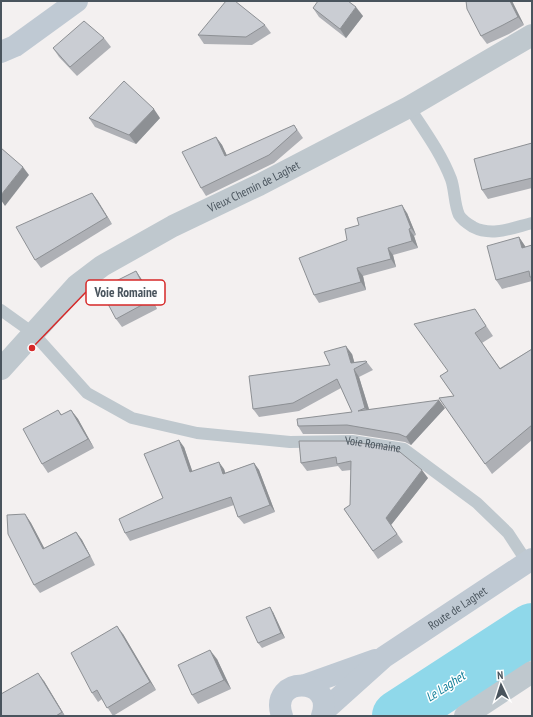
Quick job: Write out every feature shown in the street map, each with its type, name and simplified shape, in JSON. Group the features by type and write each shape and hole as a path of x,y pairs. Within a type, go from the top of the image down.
{"main road":[{"path":"1,52 15,46 77,1"},
{"name":"Route de Laghet","path":"323,714 384,657 529,561"},
{"name":"Route de Laghet","path":"282,707 286,692 292,688 384,657"},
{"path":"304,685 318,691 322,697 324,704 323,714"},
{"path":"266,716 282,707"}],"street":[{"name":"Vieux Chemin de Laghet","path":"1,369 77,285 102,266 173,226 259,185 409,107 532,35"},
{"path":"465,716 532,672"}],"lane":[{"path":"409,107 438,153 455,191 460,216 468,225 480,231 496,232 532,223"},
{"name":"Voie Romaine","path":"1,310 32,333 87,393 132,418 197,433 290,442 352,441 404,449 477,503 508,533 529,561"}],"building":[{"path":"226,1 235,1 265,25 246,37 198,35"},
{"path":"318,1 348,1 356,7 340,29 313,8"},
{"path":"466,1 510,1 518,17 481,36 467,9"},
{"path":"84,21 104,38 70,67 53,48"},
{"path":"124,81 154,109 129,135 89,118"},
{"path":"294,125 297,130 269,155 201,188 182,152 216,137 225,156"},
{"path":"532,143 532,178 482,190 474,159"},
{"path":"1,148 23,167 1,195"},
{"path":"92,193 107,217 35,260 16,227"},
{"path":"402,205 411,228 409,229 412,241 388,248 391,259 357,268 361,282 314,295 299,258 347,240 345,229 359,225 357,218"},
{"path":"519,237 522,248 532,245 532,277 530,277 529,271 496,280 487,246"},
{"path":"136,271 151,300 116,319 100,289"},
{"path":"475,309 486,326 475,333 500,369 532,349 532,425 485,464 439,398 454,396 440,376 448,371 414,324"},
{"path":"346,346 351,363 367,362 354,369 365,408 358,411 439,400 406,437 399,434 347,425 298,426 297,419 352,412 337,379 293,403 253,409 249,376 330,365 324,352"},
{"path":"58,410 61,415 71,410 88,439 42,464 23,429"},
{"path":"179,440 190,472 219,462 223,474 254,463 270,505 238,517 231,497 125,533 119,519 163,498 144,454"},
{"path":"299,441 346,441 395,448 422,470 386,518 397,534 373,551 344,509 350,505 351,461 337,464 336,457 301,463"},
{"path":"25,514 43,549 76,532 90,556 34,585 8,534 7,515"},
{"path":"270,607 281,633 258,643 246,617"},
{"path":"117,626 150,682 107,708 97,690 92,693 71,653"},
{"path":"210,650 224,680 192,695 178,665"},
{"path":"38,673 62,712 56,716 1,716 1,694"}],"waterway":[{"name":"Le Laghet","path":"398,716 532,629"}],"place":[{"name":"Voie Romaine","path":"32,348"}]}
